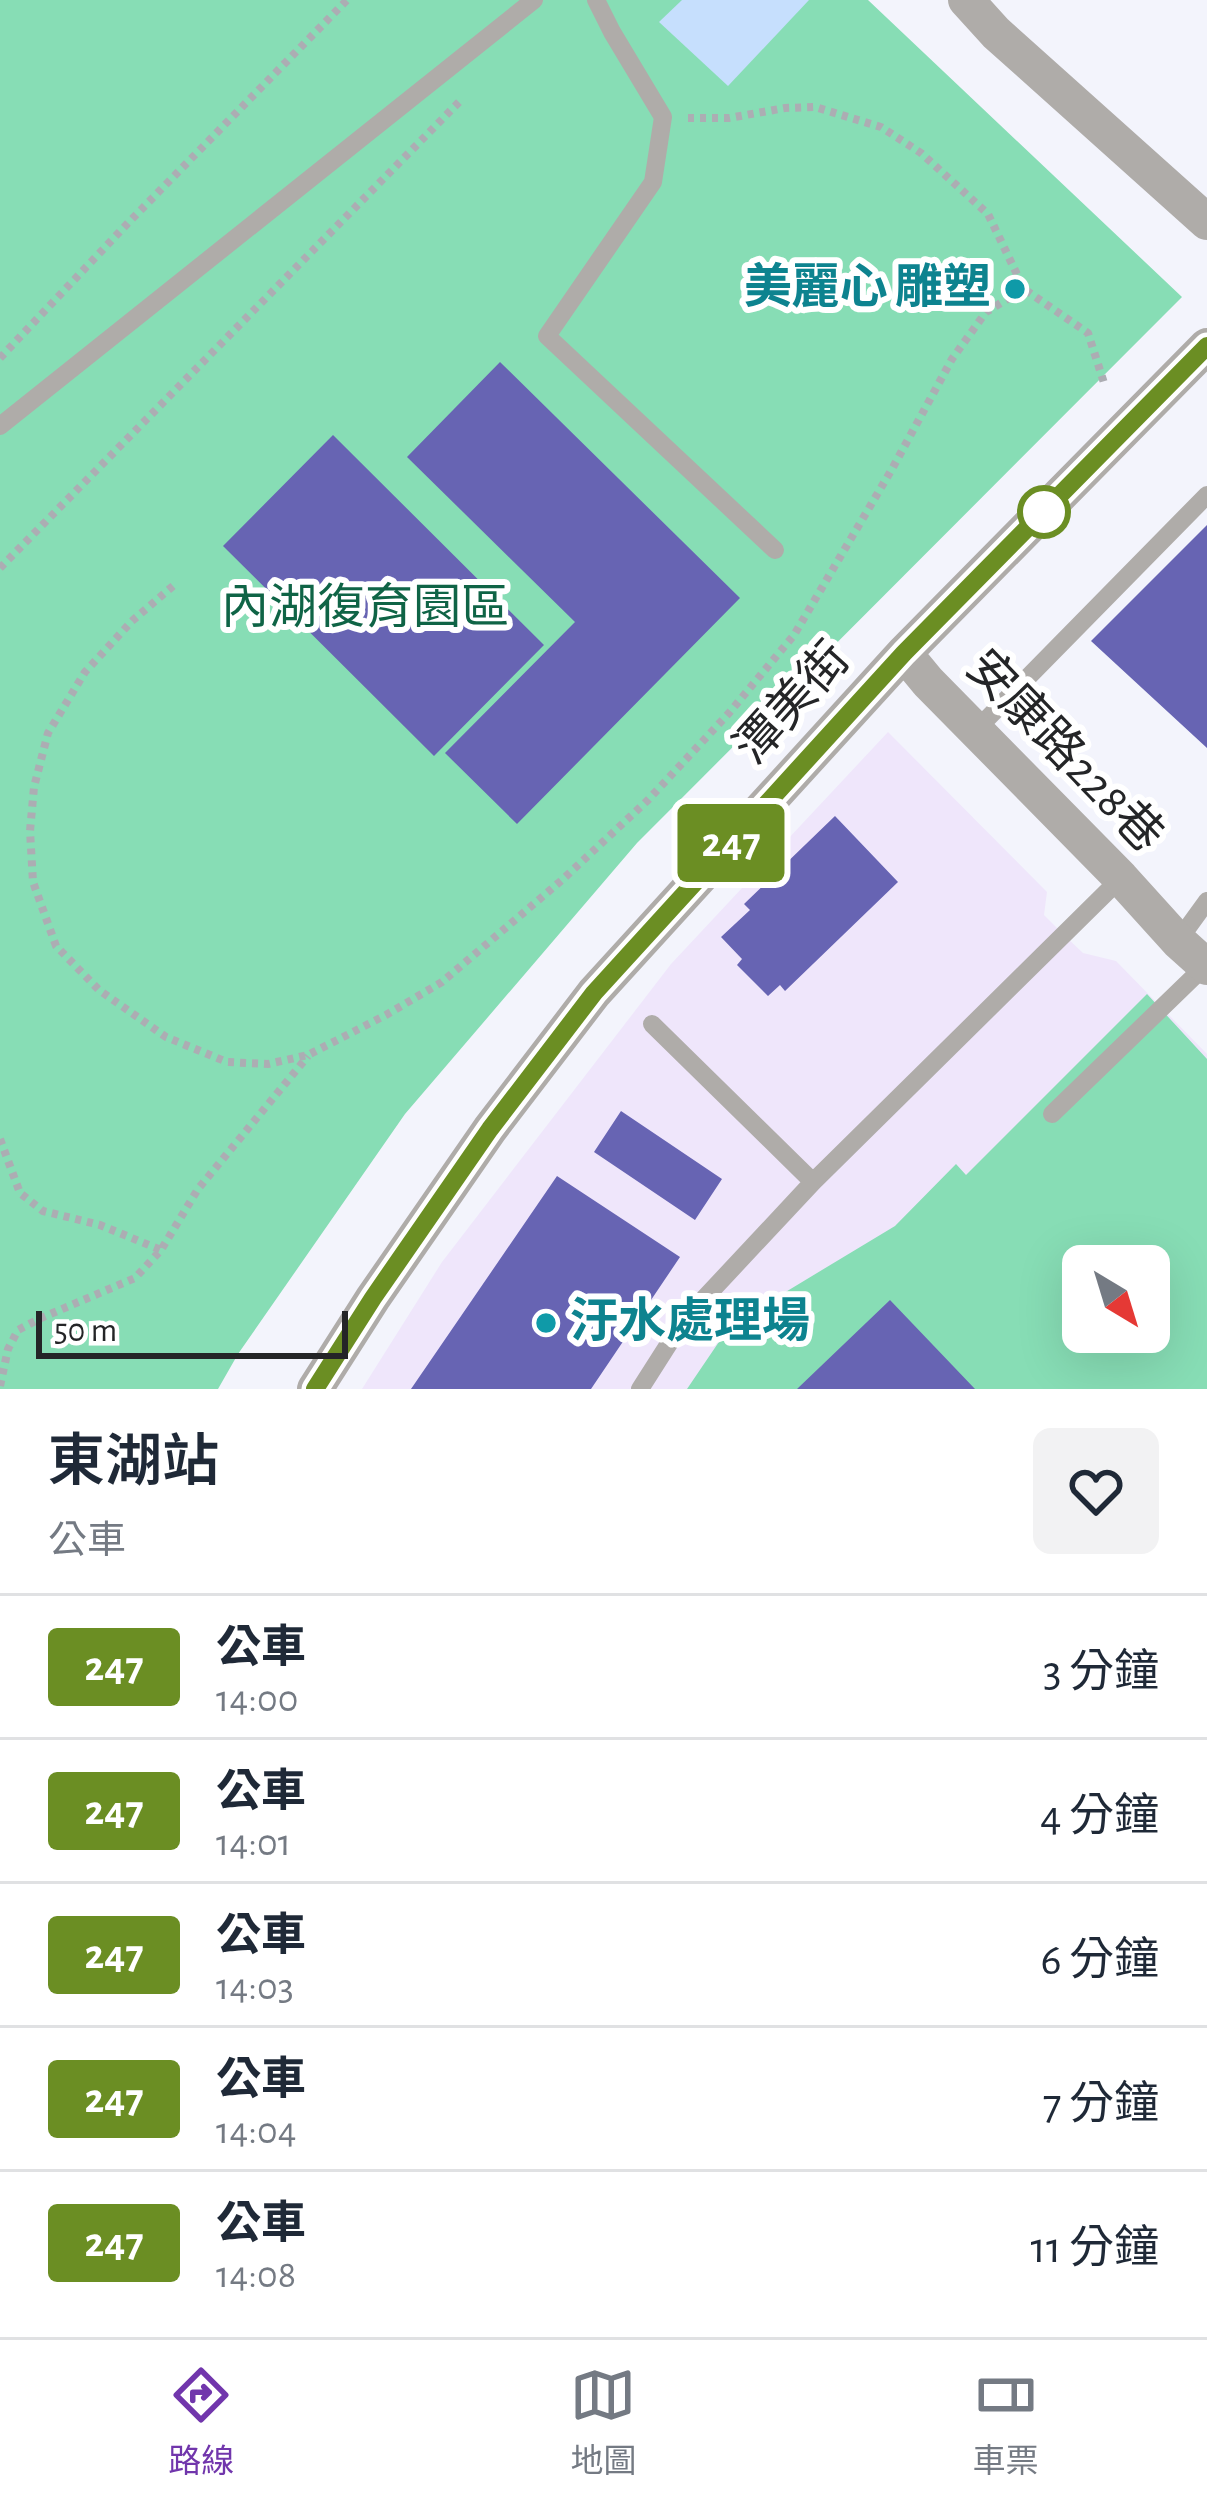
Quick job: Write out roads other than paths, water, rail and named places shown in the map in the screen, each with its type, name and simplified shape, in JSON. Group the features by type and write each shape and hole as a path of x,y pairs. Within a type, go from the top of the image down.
{"street":[{"path":"966,0 996,33 1207,222"},
{"name":"潭美街","path":"315,1389 490,1129 594,993 904,653 1207,346"},
{"name":"安康路228巷","path":"904,653 1206,967"}],"lane":[{"path":"0,426 534,0"},
{"path":"596,0 663,117 653,182 547,336 775,550"},
{"path":"976,730 1207,495"},
{"path":"640,1389 684,1320 812,1182 1121,878"},
{"path":"1178,941 1207,901"},
{"path":"1052,1114 1206,967"},
{"path":"652,1024 812,1182"}],"water":[{"path":"682,0 809,0 728,86 659,22"}],"place":[{"name":"美麗心 雕塑","path":"1015,289"},
{"name":"汙水處理場","path":"546,1323"}],"park label":[{"name":"內湖復育園區","path":"365,609"}]}
